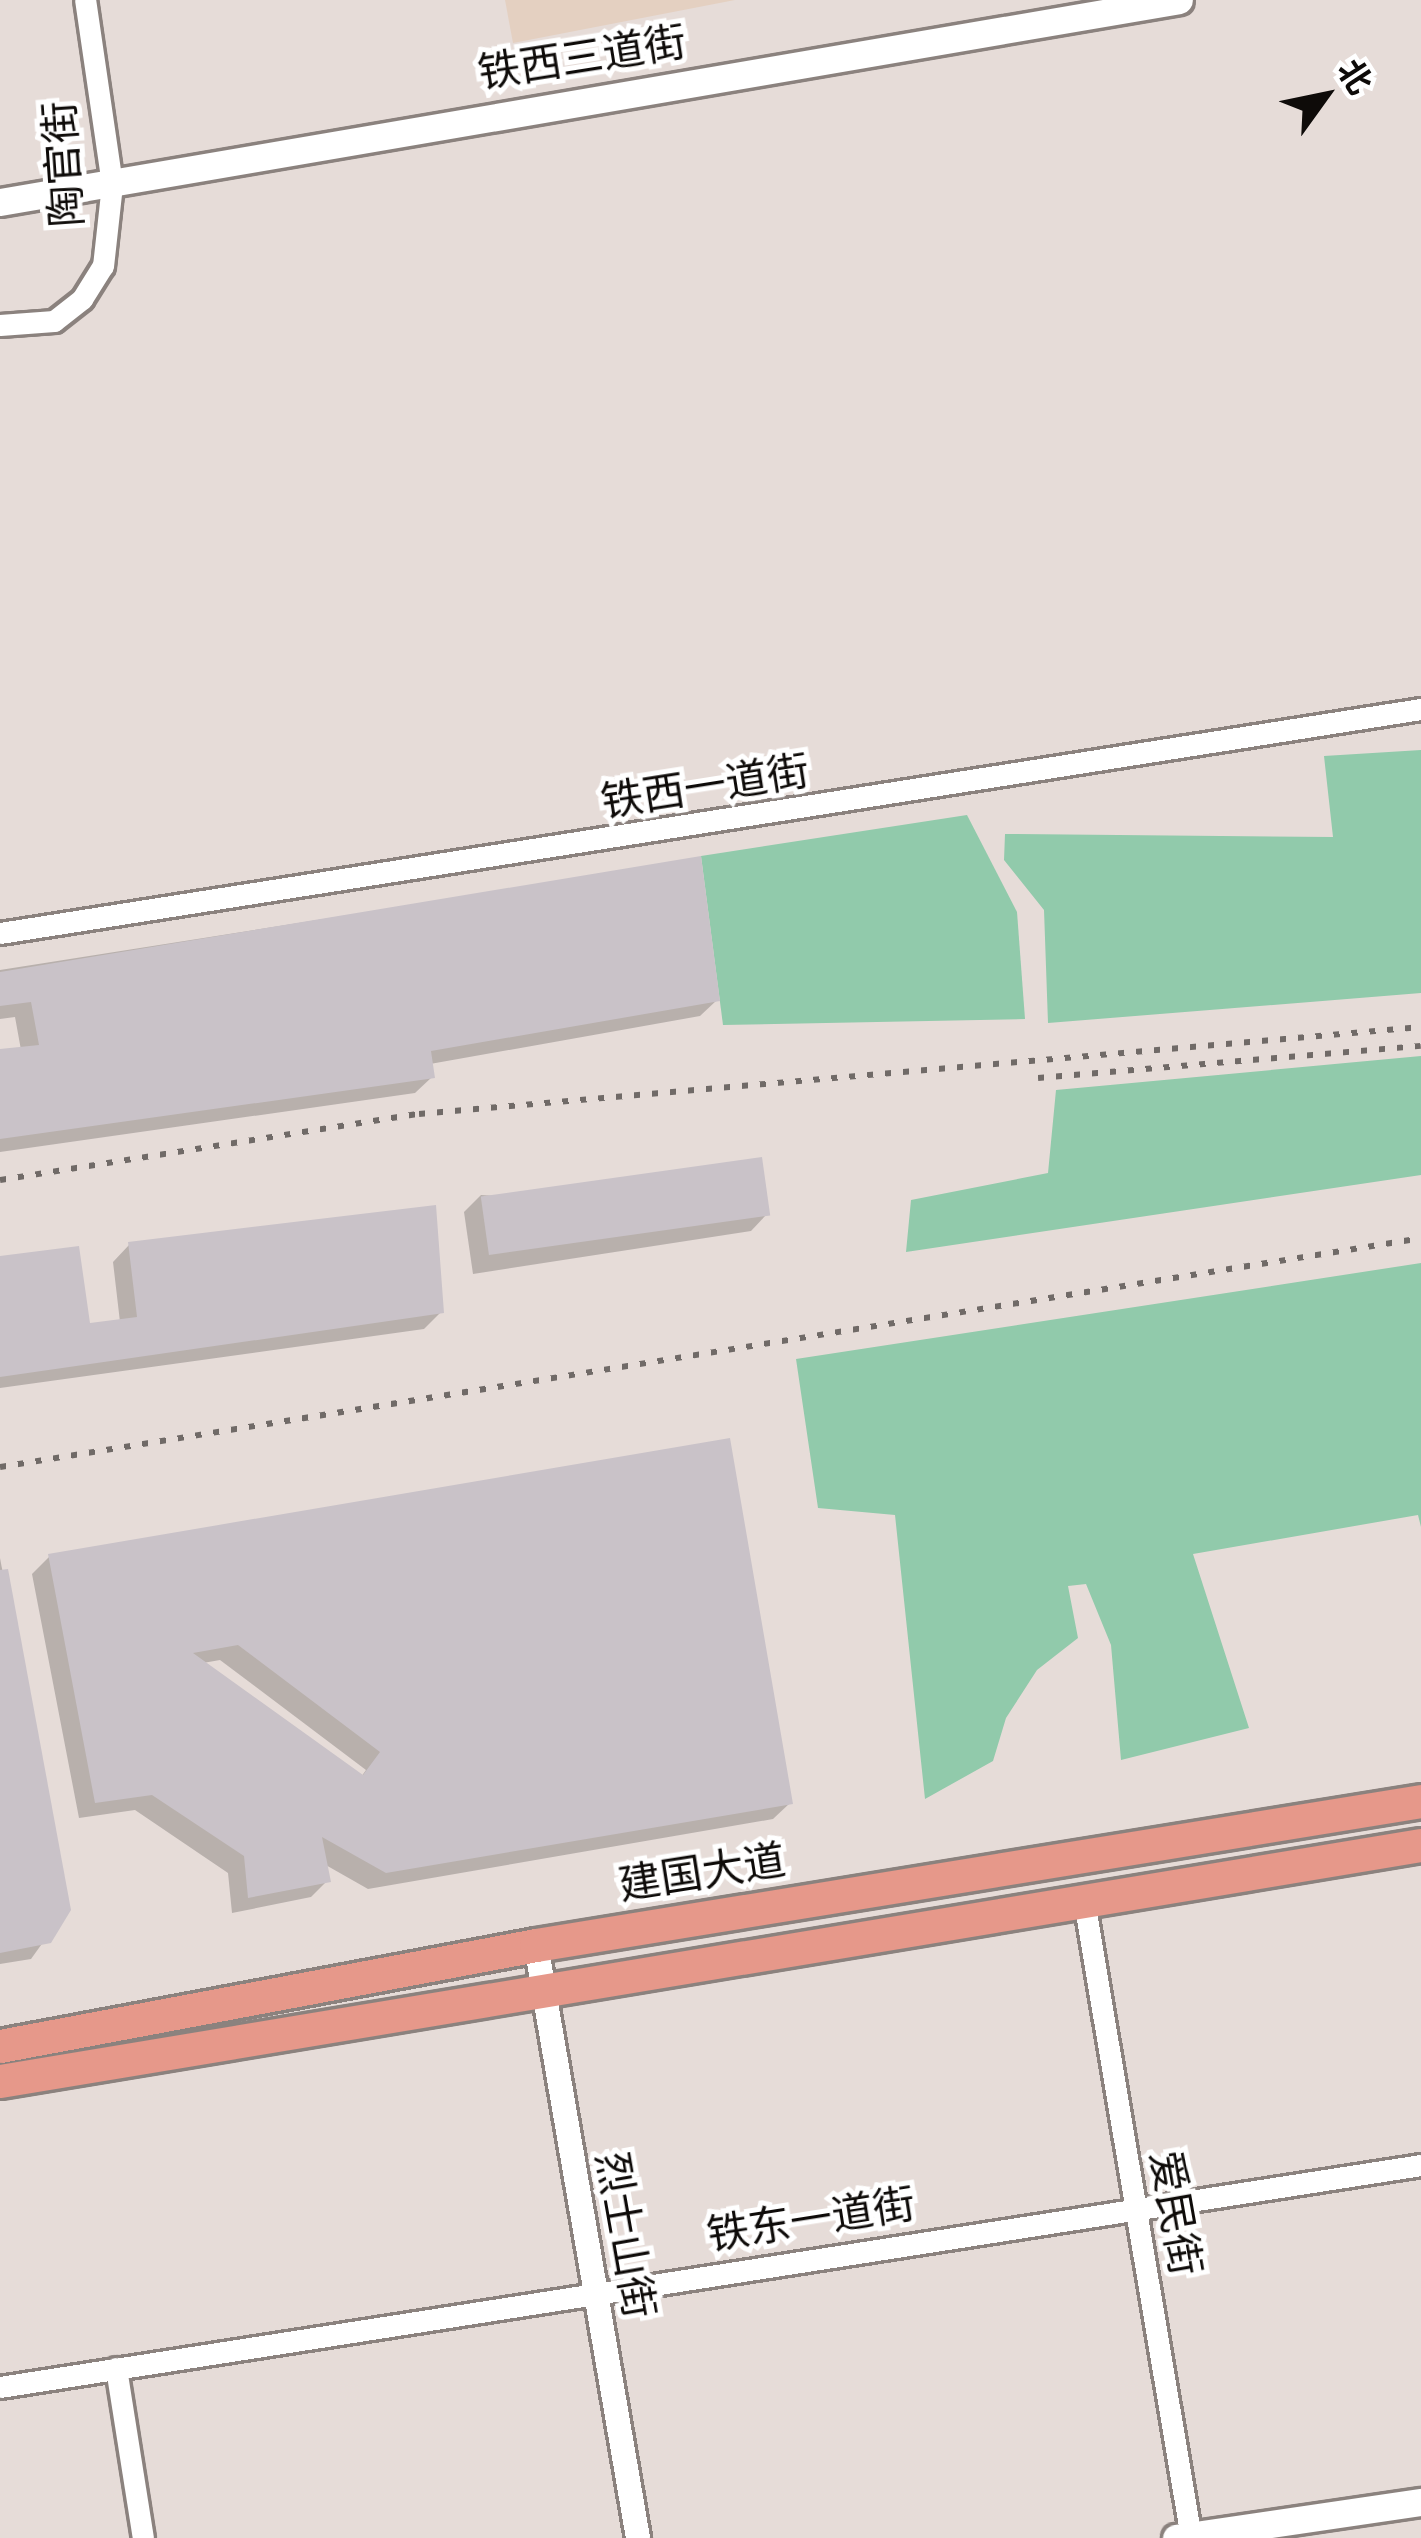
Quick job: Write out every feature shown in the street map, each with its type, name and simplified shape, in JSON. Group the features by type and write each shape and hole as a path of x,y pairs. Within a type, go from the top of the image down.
{"highway":[{"name":"建国大道","path":"0,2046 536,1945 1421,1801"},
{"path":"0,2081 1421,1845"}],"main road":[{"name":"铁西三道街","path":"0,202 1179,0"},
{"path":"1186,2537 1421,2502"}],"street":[{"name":"陶官街","path":"0,325 54,320 82,299 103,266 112,184 85,0"},
{"name":"铁西一道街","path":"0,933 1421,709"},
{"name":"爱民街","path":"1084,1901 1186,2537"},
{"name":"烈士山街","path":"536,1945 638,2538"},
{"name":"铁东一道街","path":"0,2386 1421,2165"},
{"path":"116,2368 143,2538"}],"shaded area":[{"path":"505,0 735,0 513,43"}],"green space":[{"path":"1421,750 1421,993 1048,1023 1044,910 1004,860 1005,834 1333,837 1324,756"},
{"path":"967,815 1017,912 1025,1019 723,1025 701,856"},
{"path":"1421,1056 1421,1175 906,1252 911,1200 1048,1173 1056,1090"},
{"path":"1421,1263 1421,1527 1418,1515 1193,1554 1249,1728 1121,1760 1111,1645 1086,1584 1068,1586 1078,1638 1037,1670 1006,1718 993,1761 925,1799 895,1515 818,1508 796,1359"}],"building":[{"path":"701,856 720,1001 431,1051 435,1078 0,1139 0,1049 39,1045 31,1002 0,1006 0,972"},
{"path":"762,1157 770,1215 489,1255 481,1197"},
{"path":"436,1205 444,1313 0,1377 0,1256 79,1246 90,1323 137,1317 128,1242"},
{"path":"730,1438 793,1804 386,1873 322,1837 331,1882 248,1898 244,1856 152,1795 95,1803 48,1554","holes":["238,1645 380,1752 363,1775 193,1653"]},
{"path":"8,1569 71,1910 51,1943 0,1953 0,1570"}],"railway":[{"path":"0,1180 419,1114 1421,1027"},
{"path":"1038,1078 1421,1046"},
{"path":"0,1467 1421,1238"}]}
